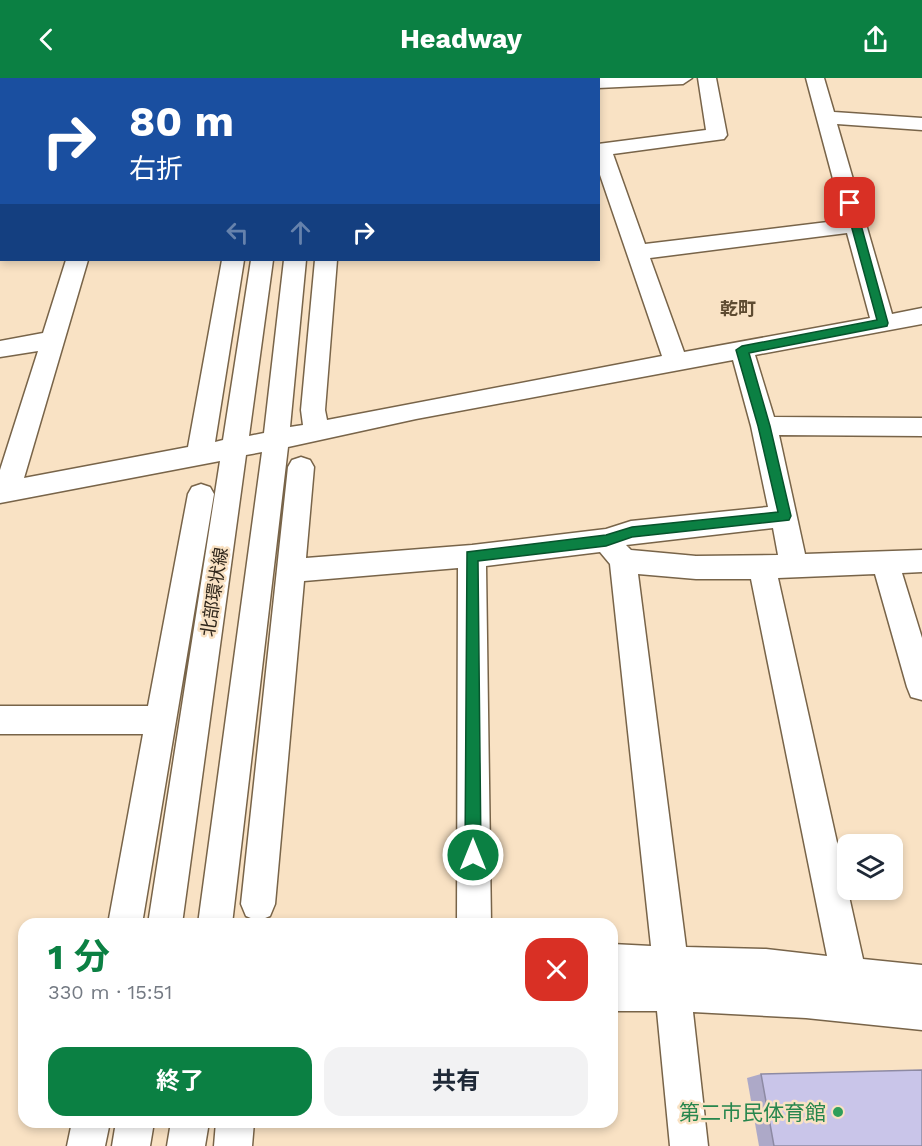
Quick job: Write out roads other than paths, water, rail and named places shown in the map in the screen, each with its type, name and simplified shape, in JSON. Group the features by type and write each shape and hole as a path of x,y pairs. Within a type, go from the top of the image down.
{"street":[{"path":"600,82 683,78"},
{"path":"676,363 600,150 681,137 717,135 707,78"},
{"path":"815,78 883,323"},
{"path":"826,117 922,124"},
{"path":"638,252 856,225"},
{"path":"4,492 11,476 77,261"},
{"path":"200,454 233,261"},
{"name":"北部環状線","path":"166,918 237,447 262,261"},
{"path":"216,918 276,440 295,261"},
{"path":"317,430 313,410 326,261"},
{"path":"4,492 276,440 317,430 922,316"},
{"path":"0,348 51,340"},
{"path":"742,350 764,426 794,565"},
{"path":"764,426 922,428"},
{"path":"258,904 301,467"},
{"path":"126,918 201,494"},
{"path":"269,496 292,560"},
{"path":"614,551 632,532 785,516"},
{"path":"614,551 672,978 689,1146"},
{"path":"292,560 614,551 649,565 762,566 922,561"},
{"path":"472,556 474,918"},
{"path":"885,561 922,687"},
{"path":"762,566 849,976"},
{"path":"167,681 207,638"},
{"path":"0,720 160,720"},
{"path":"225,844 271,779"},
{"path":"147,792 173,858"},
{"path":"618,964 672,978 922,1012"},
{"path":"618,992 672,978 766,967 922,983"},
{"path":"86,1146 89,1128"},
{"path":"130,1146 134,1128"},
{"path":"186,1146 189,1128"},
{"path":"232,1146 234,1128"}],"place":[{"name":"第二市民体育館","path":"838,1112"}],"district":[{"name":"乾町","path":"738,308"}]}
